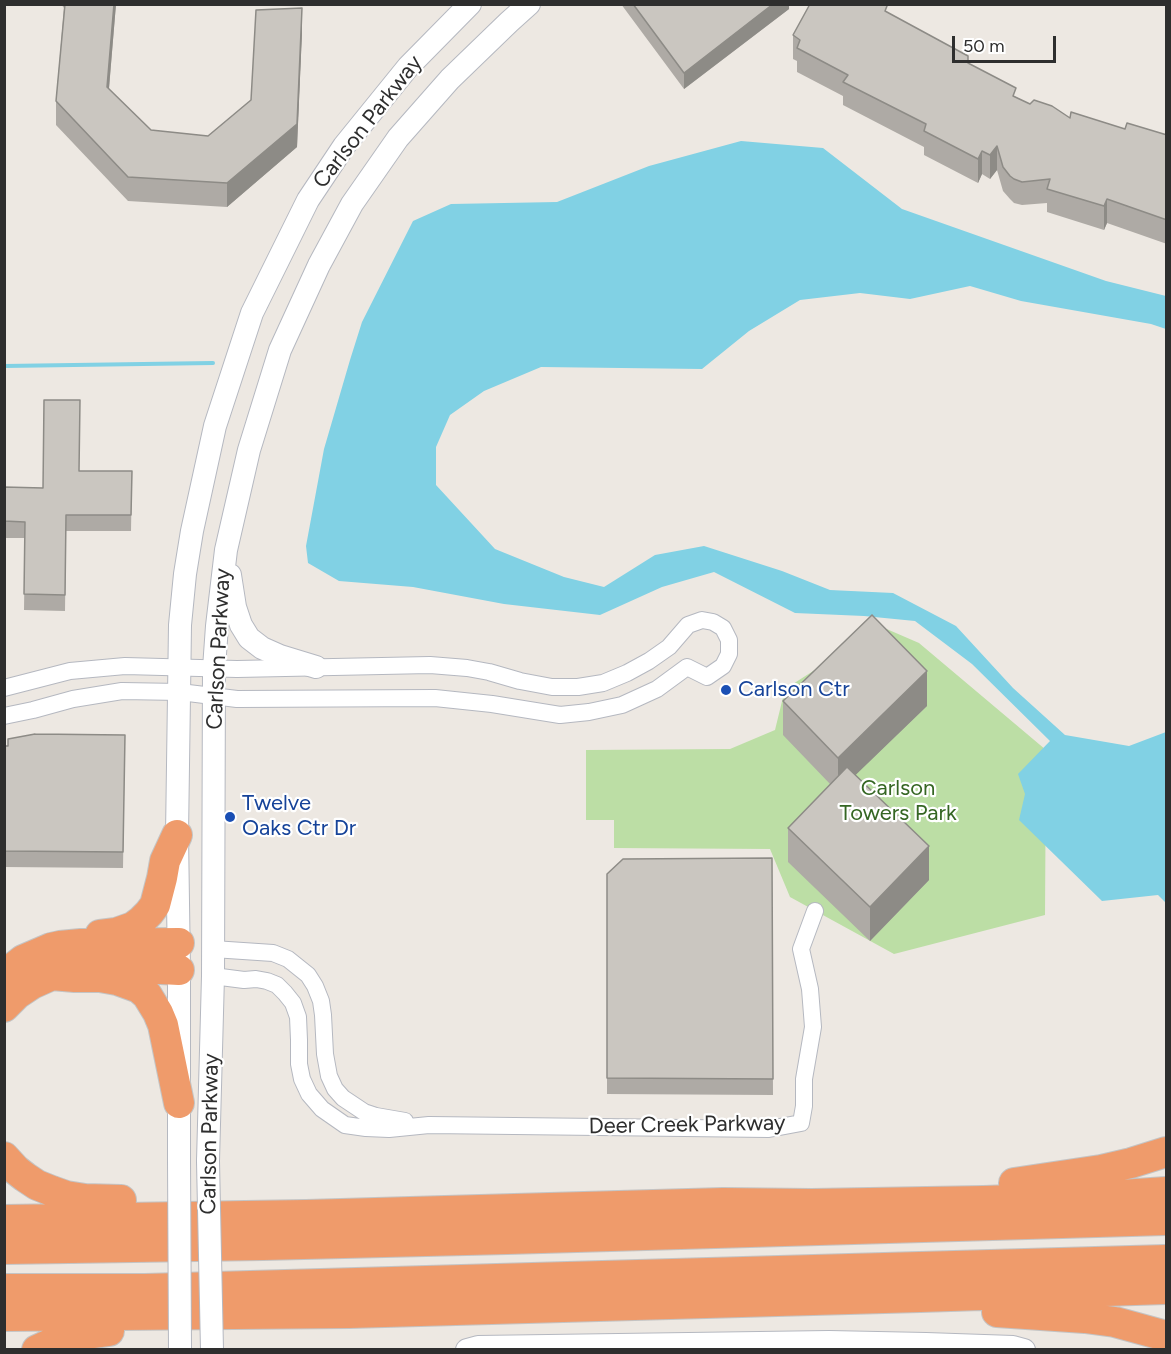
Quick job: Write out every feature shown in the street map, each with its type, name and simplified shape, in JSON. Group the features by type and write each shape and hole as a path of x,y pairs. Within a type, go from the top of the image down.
{"highway":[{"path":"4,975 23,960 51,948 97,935 116,933 141,921 155,905 165,861 177,835"},
{"path":"60,946 81,944 179,957"},
{"path":"4,1007 32,984 52,975 88,968 159,968 179,957"},
{"path":"52,975 117,980 139,988 147,995 163,1025 179,1102"},
{"path":"4,1220 306,1215 723,1203 937,1190 1033,1181 1101,1170 1167,1152"},
{"path":"4,1157 16,1170 37,1185 66,1196 236,1206 306,1215"},
{"path":"723,1203 984,1201 1167,1192"},
{"path":"4,1249 426,1241 1167,1220"},
{"path":"4,1289 177,1288 1167,1260"},
{"path":"4,1316 349,1313 1167,1289"},
{"path":"784,1300 1084,1318 1115,1322 1167,1336"},
{"path":"37,1350 65,1337 86,1334 349,1313"}],"main road":[{"name":"Carlson Parkway","path":"180,1350 177,835 180,625 184,574 192,531 215,426 252,313 291,232 308,200 344,146 408,67 470,4"},
{"name":"Carlson Parkway","path":"212,1350 208,1161 213,976 214,668 226,550 249,450 280,350 303,297 352,204 398,138 450,79 529,4"},
{"path":"226,550 235,607 249,638 262,648 316,668"},
{"name":"Deer Creek Parkway","path":"179,957 213,949"},
{"name":"Deer Creek Parkway","path":"179,957 213,976"},
{"path":"466,1350 478,1347 829,1342 1013,1347 1024,1350"}],"street":[{"path":"4,688 99,667 124,666 180,668 437,666 489,672 552,687 578,687 603,683 627,674 669,647 688,625 702,620 713,622 723,628 729,640 729,654 723,666 707,677 687,667 669,647"},
{"path":"4,716 73,699 122,691 180,692 237,699 435,698 560,715 622,705 657,688 687,667"},
{"name":"Deer Creek Parkway","path":"213,976 267,981 285,993 293,1003 298,1017 298,1064 302,1079 309,1094 322,1109 345,1125 389,1129 429,1125 769,1129 801,1123 804,1106 804,1079 813,1027 810,989 801,949 815,911"},
{"name":"Deer Creek Parkway","path":"213,949 273,953 288,959 308,975 321,1001 325,1054 329,1076 335,1089 364,1112 429,1125"}],"green space":[{"name":"Carlson Towers Park","path":"882,627 919,643 1046,750 1045,915 894,954 790,897 770,849 614,848 614,820 586,820 586,750 730,749 775,730 785,689"}],"water":[{"path":"741,141 823,148 902,209 1106,281 1166,296 1166,329 1151,324 1021,301 970,286 910,299 860,293 800,300 749,331 702,369 541,367 484,391 450,415 436,447 436,485 495,549 564,577 604,587 655,555 704,546 782,571 830,590 893,593 956,626 1013,688 1065,735 1129,746 1166,732 1166,903 1158,895 1102,901 1019,820 1025,794 1018,774 1050,741 972,664 915,621 795,613 714,572 662,587 600,615 504,604 413,587 339,581 308,563 306,546 324,449 350,360 362,322 413,221 451,204 557,202 649,166"}],"building":[{"path":"65,4 114,4 107,87 151,130 208,136 251,100 256,10 302,8 297,124 227,183 128,177 56,101"},
{"path":"633,4 773,4 684,73"},
{"path":"810,4 885,4 887,6 885,11 968,56 968,63 1016,88 1013,96 1030,104 1034,100 1052,106 1070,118 1071,112 1125,129 1127,123 1167,135 1167,220 1107,199 1104,206 1047,189 1050,179 1022,182 1014,179 1003,167 997,146 990,155 982,151 978,159 924,131 926,124 843,82 848,75 797,48 800,40 793,35"},
{"path":"44,400 80,400 79,471 132,471 131,515 66,515 65,595 24,594 25,522 4,521 4,487 43,488"},
{"path":"872,615 927,671 838,758 783,701"},
{"path":"35,734 125,735 123,852 4,851 4,746 8,746 8,739"},
{"path":"847,767 929,846 870,907 788,828"},
{"path":"772,858 773,1079 607,1078 607,874 623,859"}],"waterway":[{"path":"4,366 213,363"}],"place":[{"name":"Carlson Ctr","path":"726,690"},
{"name":"Twelve Oaks Ctr Dr","path":"230,817"}]}
